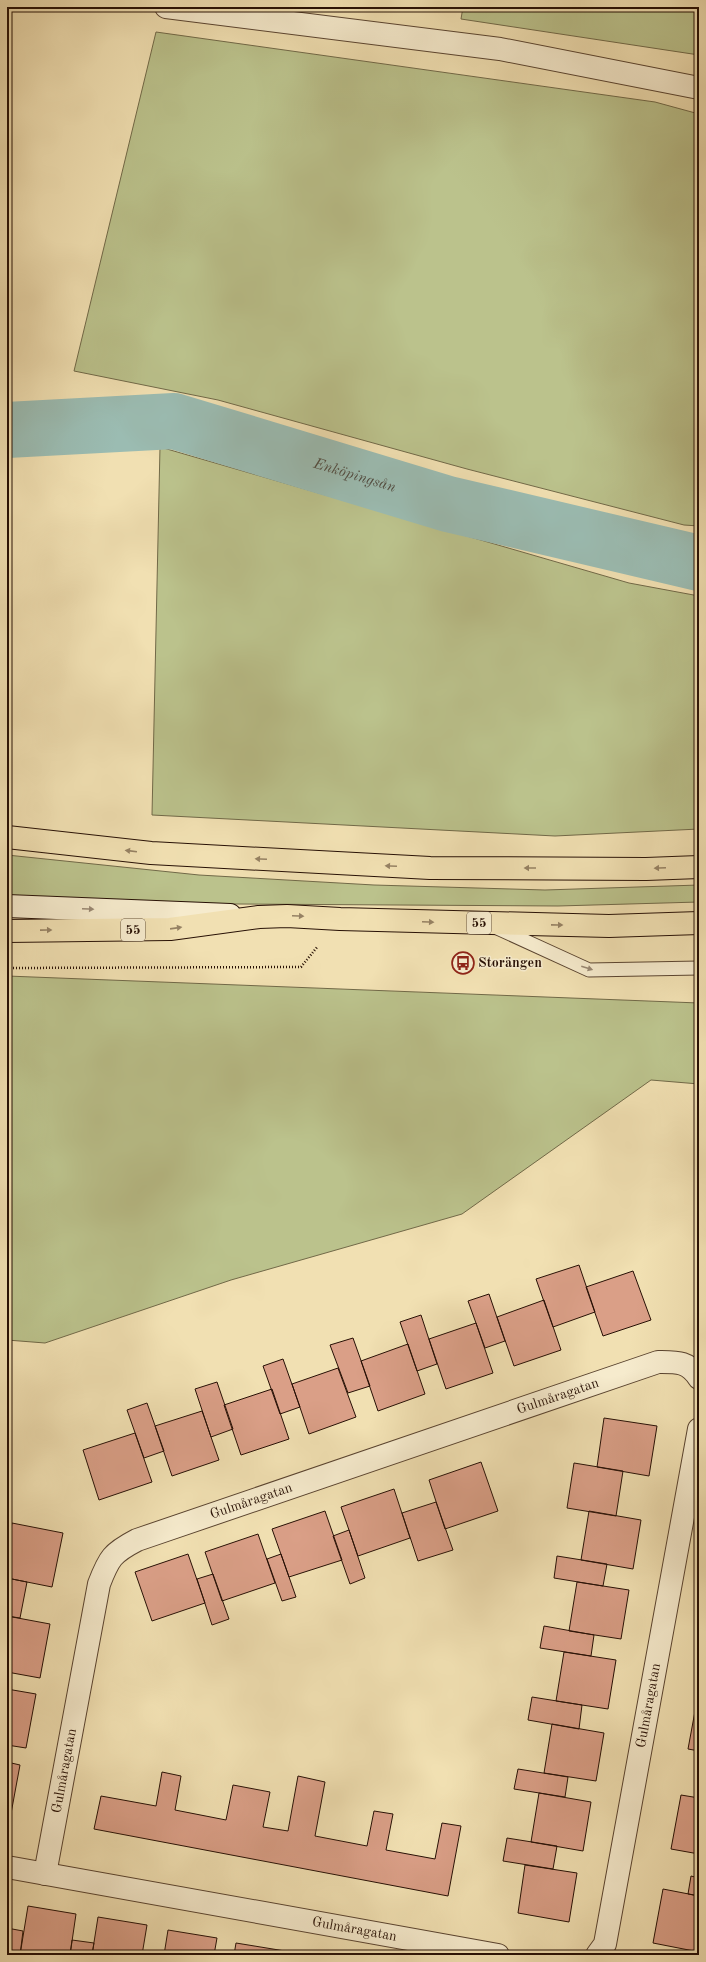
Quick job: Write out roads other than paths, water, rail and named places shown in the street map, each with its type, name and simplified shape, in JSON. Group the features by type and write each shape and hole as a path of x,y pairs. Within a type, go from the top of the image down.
{"main road":[{"path":"7,837 150,853 430,868 646,869 699,867"},
{"name":"55","path":"7,931 170,929 259,917 287,916 488,924 609,926 699,924"}],"street":[{"path":"166,7 500,49 699,88"},
{"path":"7,906 259,917"},
{"name":"Gulmåragatan","path":"45,1874 99,1584 107,1564 118,1549 144,1537 658,1362 681,1362 695,1372 699,1378"},
{"name":"Gulmåragatan","path":"597,1955 606,1944 699,1429"},
{"name":"Gulmåragatan","path":"7,1867 498,1955"}],"lane":[{"path":"488,924 589,970 699,968"}],"waterway":[{"name":"Enköpingsån","path":"7,430 174,421 448,504 699,563"}],"place":[{"name":"Storängen","path":"463,963"}]}
